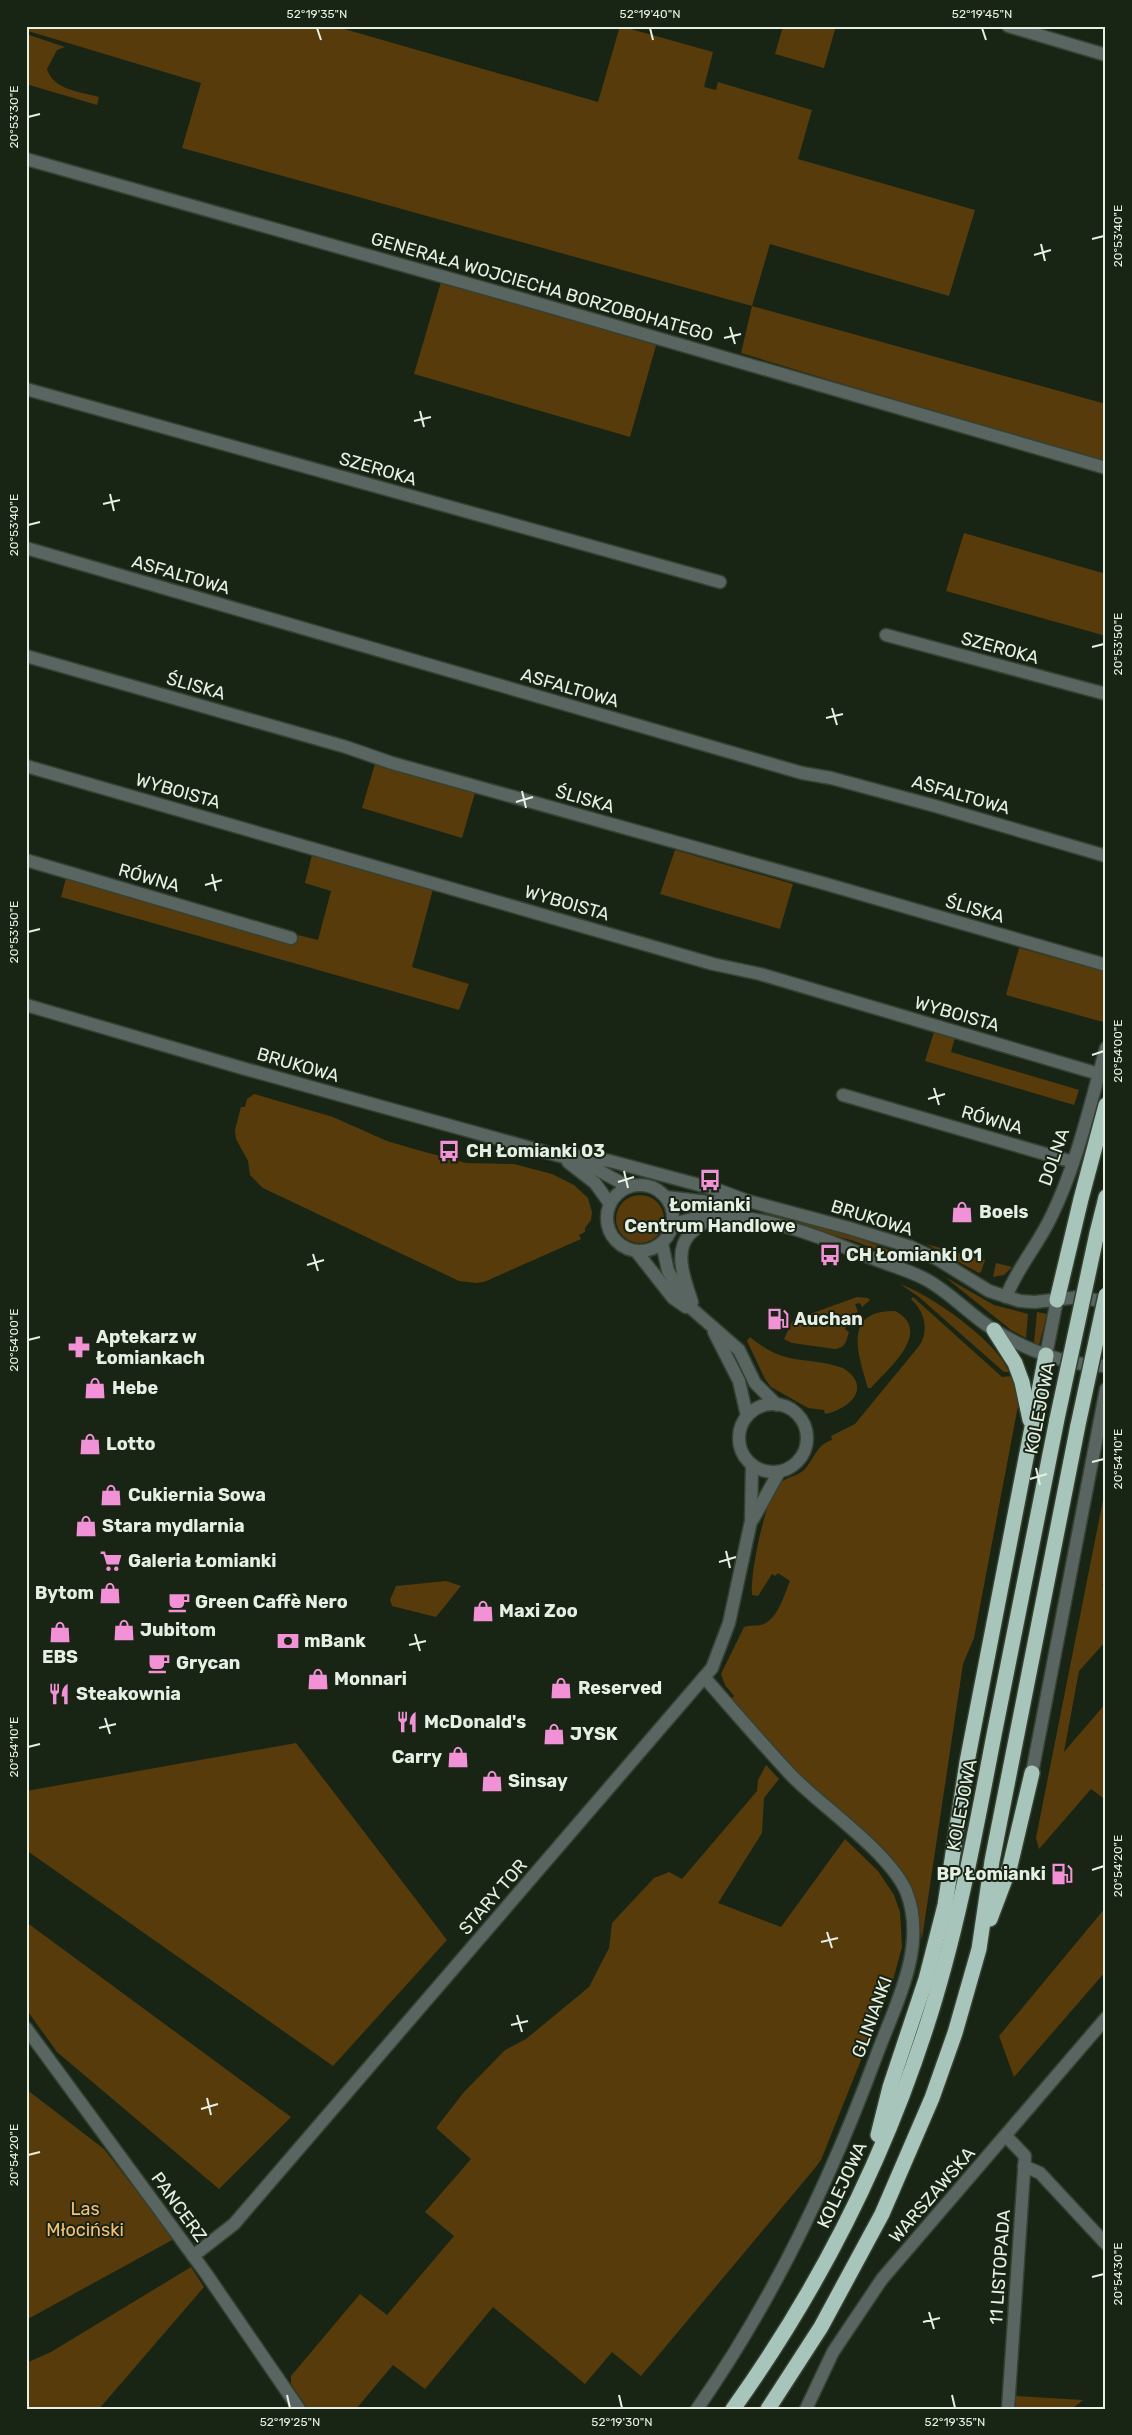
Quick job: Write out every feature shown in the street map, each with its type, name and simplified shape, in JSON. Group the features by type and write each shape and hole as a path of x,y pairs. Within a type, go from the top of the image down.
{"highway":[{"path":"1058,1300 1081,1199 1106,1105"},
{"name":"KOLEJOWA","path":"733,2409 802,2304 866,2180 896,2112 924,2035 957,1919 1057,1419 1106,1197"},
{"path":"979,1949 992,1861 1078,1425 1106,1295"},
{"path":"994,1330 1015,1363 1022,1382 1031,1426"},
{"path":"866,2180 890,2087 924,1986 945,1905 961,1796 1046,1355"},
{"path":"768,2409 836,2301 905,2166 946,2060 979,1949 1010,1866 1032,1773"}],"street":[{"path":"1008,26 1106,55"},
{"name":"GENERAŁA WOJCIECHA BORZOBOHATEGO","path":"26,159 526,300 1106,468"},
{"name":"SZEROKA","path":"26,389 720,582"},
{"name":"ASFALTOWA","path":"26,548 678,738 802,773 831,778 926,803 1106,856"},
{"name":"SZEROKA","path":"886,635 1106,694"},
{"name":"ŚLISKA","path":"26,656 337,744 392,763 826,884 1106,965"},
{"name":"WYBOISTA","path":"26,766 713,964 760,974 1098,1074"},
{"name":"RÓWNA","path":"26,860 291,938"},
{"name":"BRUKOWA","path":"26,1005 268,1076 585,1163 629,1187"},
{"name":"DOLNA","path":"1006,1297 1017,1273 1051,1217 1073,1162 1106,1048"},
{"name":"RÓWNA","path":"843,1095 1073,1162"},
{"path":"560,1156 590,1157 610,1161 718,1190 748,1201"},
{"name":"BRUKOWA","path":"560,1156 595,1183 610,1204"},
{"path":"640,1185 652,1187 666,1197 672,1207 673,1225 662,1243 652,1249 636,1251 622,1246 612,1236 607,1224 610,1204 620,1192 629,1187 640,1185"},
{"name":"BRUKOWA","path":"666,1197 708,1202 748,1201 850,1228 911,1248 937,1259 989,1291 1006,1297 1035,1302 1084,1297 1106,1302"},
{"name":"BRUKOWA","path":"673,1225 694,1218 728,1216 759,1220 826,1240 926,1280 946,1292 994,1330 1046,1355 1071,1362 1106,1366"},
{"path":"695,1312 682,1265 682,1246 688,1236 710,1218"},
{"path":"662,1243 668,1271 676,1286 695,1312 740,1350 755,1383 777,1404 789,1409 800,1418 805,1428 807,1439 804,1451 797,1462 779,1472 762,1471 752,1465 741,1451 739,1440 740,1428 747,1416 757,1408 777,1404"},
{"path":"636,1251 673,1298 695,1312"},
{"path":"1046,1355 1058,1300"},
{"path":"712,1328 737,1376 747,1416"},
{"path":"1032,1773 1106,1389"},
{"name":"STARY TOR","path":"193,2256 234,2224 704,1677 717,1658 726,1633 751,1521 752,1465"},
{"name":"STARY TOR","path":"751,1521 779,1472"},
{"name":"GLINIANKI","path":"697,2409 725,2369 772,2289 808,2221 855,2114 907,1972 913,1948 914,1931 912,1911 906,1890 888,1864 792,1776 704,1677"},
{"name":"WARSZAWSKA","path":"806,2409 833,2352 870,2294 1106,2018"},
{"name":"PANCERZ","path":"26,2028 193,2256 299,2409"},
{"name":"11 LISTOPADA","path":"1006,2136 1025,2156 1008,2409"},
{"path":"1024,2166 1040,2173 1106,2244"}],"green space":[{"path":"32,26 334,26 598,102 620,26 713,52 704,87 716,90 718,82 812,110 798,159 975,210 949,296 770,244 752,306 182,148 201,83 28,31"},
{"path":"783,26 836,26 824,68 775,54"},
{"path":"29,35 65,47 57,50 47,69 50,76 55,82 68,89 99,97 97,105 26,84 26,38"},
{"path":"441,282 657,342 630,437 414,374"},
{"path":"752,306 1106,404 1106,464 741,353"},
{"path":"964,533 1106,574 1106,636 946,591"},
{"path":"375,764 475,793 462,838 362,808"},
{"path":"675,850 793,884 780,929 660,894"},
{"path":"312,855 433,889 412,967 469,984 459,1010 61,897 66,878 318,940 331,891 305,883"},
{"path":"1019,948 1106,972 1106,1008 1103,1022 1006,995"},
{"path":"934,1032 955,1037 951,1052 1079,1090 1074,1105 925,1061"},
{"path":"254,1094 333,1117 387,1141 466,1163 514,1164 552,1174 574,1185 588,1198 592,1212 591,1220 585,1228 585,1232 579,1235 581,1239 484,1282 459,1281 263,1188 250,1175 248,1161 236,1139 235,1130 241,1107 245,1107 247,1099"},
{"path":"640,1195 649,1197 657,1202 662,1210 664,1219 662,1228 657,1236 649,1241 640,1243 631,1241 623,1236 618,1228 616,1219 618,1210 623,1202 631,1197"},
{"path":"765,1212 845,1233 911,1258 909,1262 854,1241 764,1216"},
{"path":"926,1244 985,1260 981,1272 979,1273"},
{"path":"996,1263 1012,1267 1004,1275 993,1277"},
{"path":"945,1277 994,1305 1028,1314 1026,1338 1011,1330"},
{"path":"900,1284 928,1298 962,1320 991,1347 1009,1372 1004,1372 919,1297"},
{"path":"857,1297 870,1300 862,1307 860,1303 855,1304 858,1312 855,1313 851,1326 847,1325 845,1329 849,1332 845,1344 841,1347 835,1349 792,1343 784,1339 792,1322 796,1319"},
{"path":"913,1297 1002,1377 1012,1376 1017,1392 1018,1406 974,1638 963,1664 922,1939 914,1897 776,1752 731,1699 734,1696 725,1685 721,1674 744,1627 761,1625 772,1618 780,1606 790,1581 778,1573 775,1576 772,1574 758,1596 752,1595 756,1554 764,1519 774,1491 780,1483 804,1470 822,1445 832,1440 831,1436 855,1424 919,1346 925,1327 919,1309 911,1299"},
{"path":"895,1311 906,1319 910,1329 909,1339 896,1361 871,1388 868,1388 858,1349 860,1326 867,1318 878,1313"},
{"path":"1037,1312 1047,1314 1039,1345 1034,1343"},
{"path":"750,1337 763,1347 786,1357 843,1368 852,1375 856,1382 857,1390 855,1396 843,1407 825,1414 824,1410 808,1408 771,1387 765,1379 747,1341"},
{"path":"1106,1485 1106,1568 1102,1587 1106,1583 1106,1641 1079,1671 1064,1752 1106,1703 1106,1800 1091,1789 1039,1849 1036,1838"},
{"path":"446,1581 461,1586 436,1617 392,1606 390,1600 396,1586"},
{"path":"296,1743 447,1940 333,2066 26,1850 26,1791"},
{"path":"766,1765 779,1779 764,1798 762,1833 718,1903 781,1927 845,1839 878,1871 894,1895 900,1912 902,1947 893,1980 821,2160 641,2376 612,2352 585,2384 493,2307 425,2389 393,2365 356,2409 308,2409 291,2384 291,2376 360,2294 387,2315 454,2236 425,2212 471,2159 436,2128 464,2092 505,2050 526,2039 589,1987 609,1948 612,1923 654,1878 669,1872 682,1879 757,1791 758,1780"},
{"path":"1106,1907 1106,1971 1014,2077 999,2036"},
{"path":"26,1922 291,2117 219,2189 57,2052 26,2009"},
{"name":"Las Młociński","path":"26,2089 104,2149 174,2239 26,2320"},
{"path":"191,2267 204,2287 99,2409 26,2409 26,2363 51,2352"},
{"path":"1016,2396 1083,2400 1072,2409 1015,2409"}],"place":[{"name":"CH Łomianki 03","path":"449,1151"},
{"name":"Łomianki Centrum Handlowe","path":"710,1180"},
{"name":"Boels","path":"962,1212"},
{"name":"CH Łomianki 01","path":"830,1255"},
{"name":"Auchan","path":"778,1319"},
{"name":"Aptekarz w Łomiankach","path":"79,1347"},
{"name":"Hebe","path":"95,1388"},
{"name":"Lotto","path":"90,1444"},
{"name":"Cukiernia Sowa","path":"111,1495"},
{"name":"Stara mydlarnia","path":"86,1526"},
{"name":"Galeria Łomianki","path":"111,1561"},
{"name":"Bytom","path":"110,1593"},
{"name":"Green Caffè Nero","path":"179,1602"},
{"name":"Maxi Zoo","path":"483,1611"},
{"name":"Jubitom","path":"124,1630"},
{"name":"EBS","path":"60,1632"},
{"name":"mBank","path":"288,1641"},
{"name":"Grycan","path":"159,1663"},
{"name":"Monnari","path":"318,1679"},
{"name":"Reserved","path":"561,1688"},
{"name":"Steakownia","path":"59,1694"},
{"name":"McDonald's","path":"407,1722"},
{"name":"JYSK","path":"554,1734"},
{"name":"Carry","path":"458,1757"},
{"name":"Sinsay","path":"492,1781"},
{"name":"BP Łomianki","path":"1062,1874"}]}
